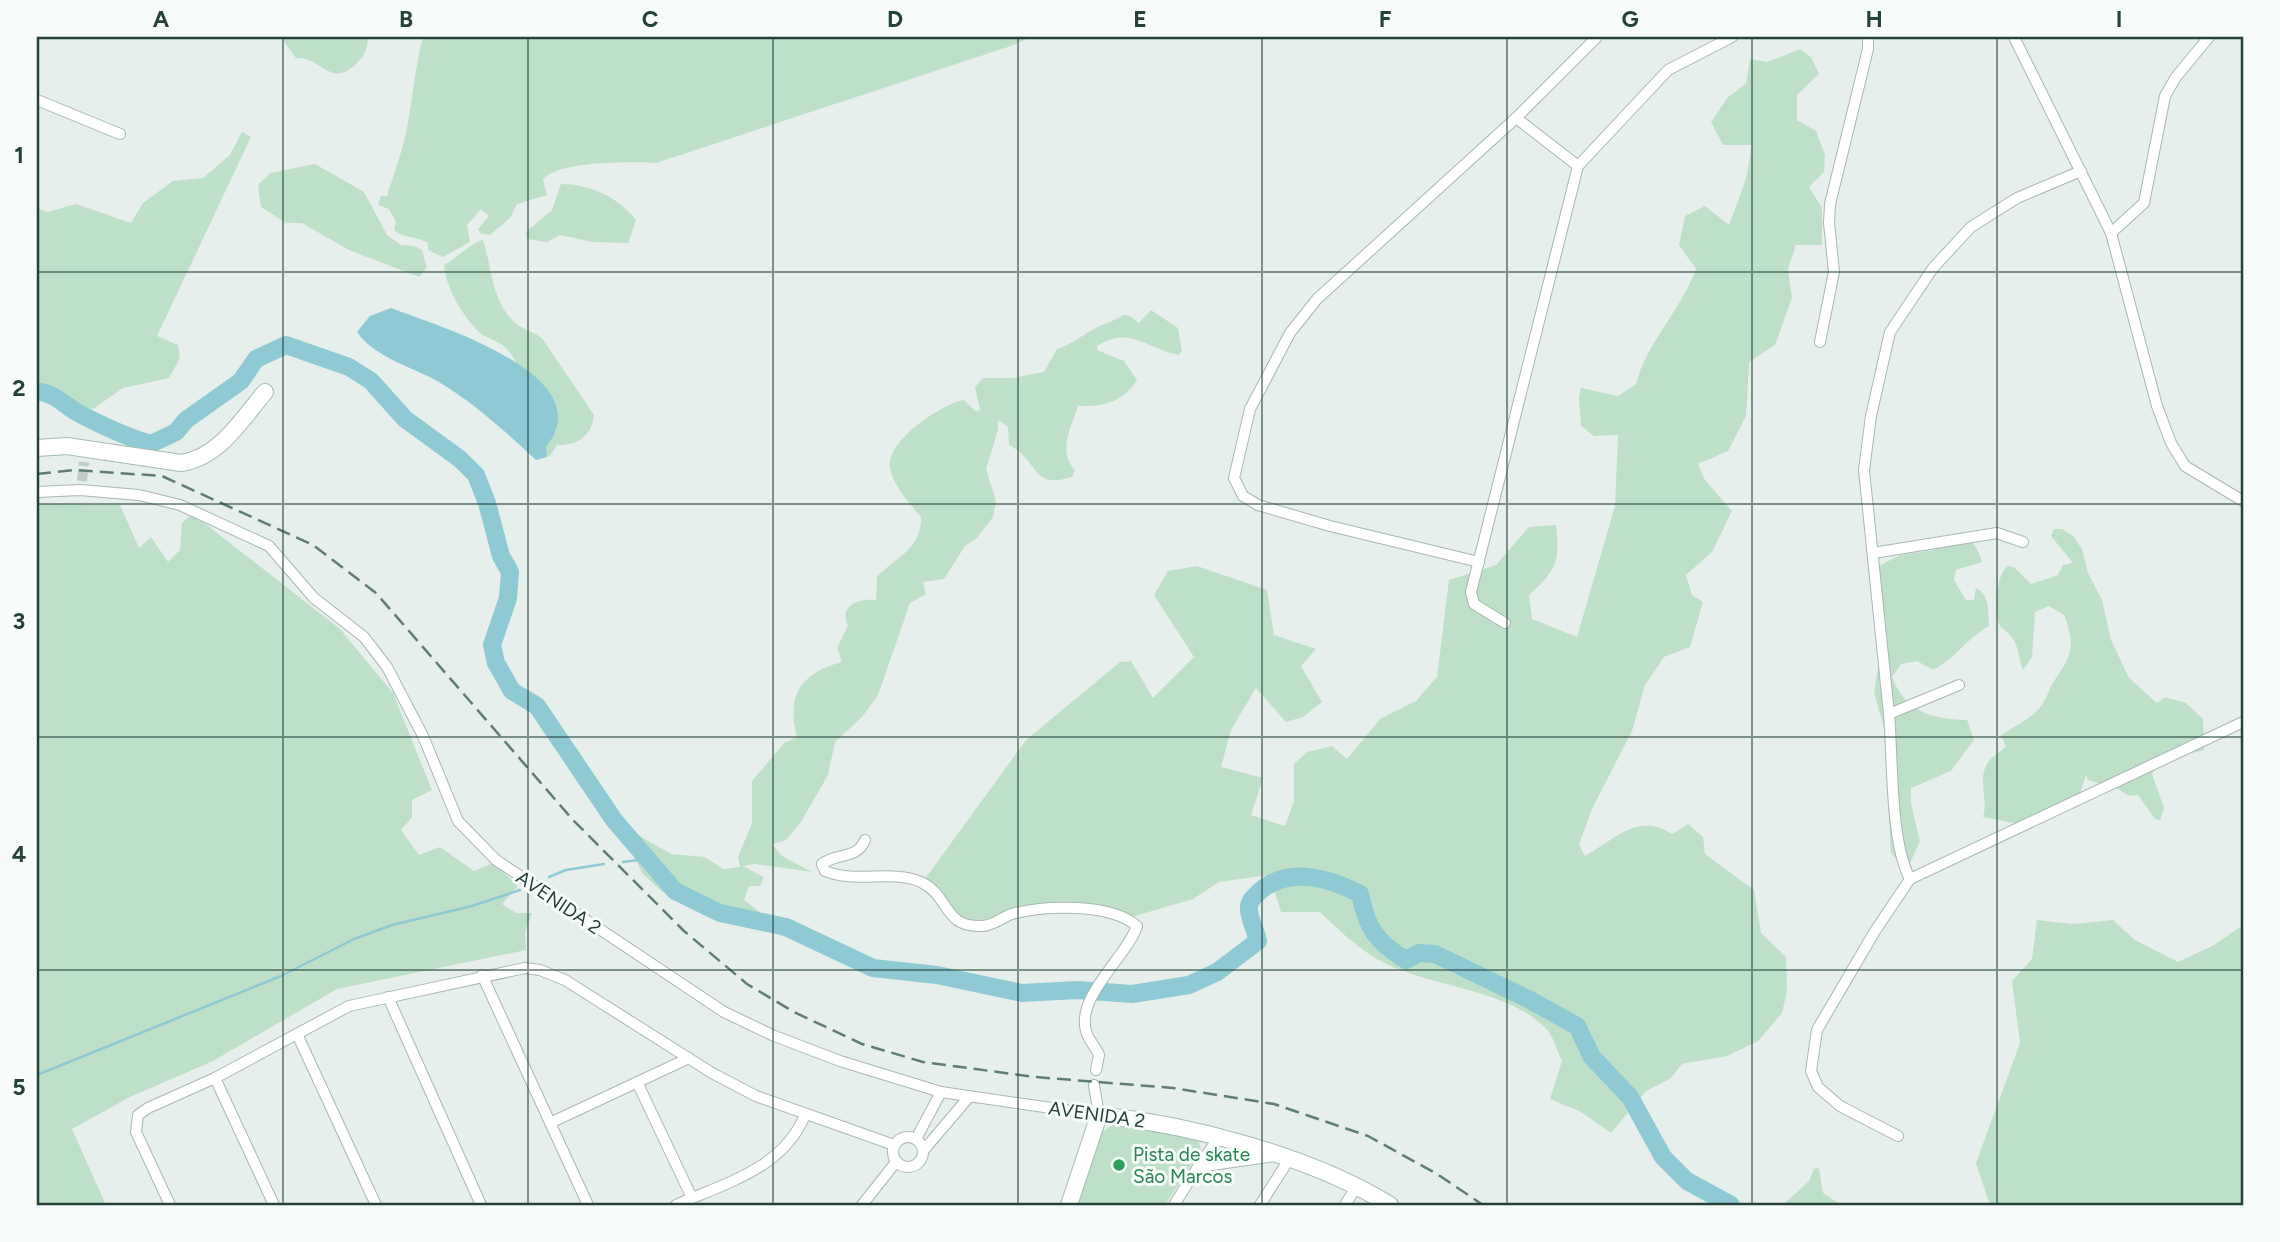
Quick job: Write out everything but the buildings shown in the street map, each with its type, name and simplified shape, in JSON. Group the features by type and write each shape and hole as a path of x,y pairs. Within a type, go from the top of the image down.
{"street":[{"path":"1479,562 1330,526 1258,505 1243,496 1234,478 1250,409 1290,333 1317,299 1516,118 1597,37"},
{"path":"1505,623 1474,604 1471,599 1578,166 1668,69 1732,37"},
{"path":"1821,342 1834,272 1829,223 1830,204 1868,48 1868,37"},
{"path":"2014,37 2111,233 2157,406 2171,443 2185,466 2243,501"},
{"path":"2111,233 2144,203 2165,96 2176,77 2209,37"},
{"path":"37,100 120,134"},
{"path":"1516,118 1578,166"},
{"path":"1910,879 1902,864 1864,470 1871,416 1890,332 1933,268 1971,227 2017,198 2081,171"},
{"path":"37,448 181,463 195,461 222,443 265,392"},
{"name":"AVENIDA 2","path":"37,492 81,485 139,495 180,505 269,546 314,598 364,637 387,667 423,736 458,821 496,860 724,1012 772,1035 840,1061 941,1092 1141,1119 1220,1136 1390,1205"},
{"path":"1873,553 1997,533 2023,542"},
{"path":"1889,714 1959,685"},
{"path":"1898,1136 1840,1106 1818,1087 1811,1072 1817,1030 1875,931 1910,879 2243,722"},
{"path":"865,840 855,853 829,858 822,864 825,871 838,876 905,878 922,883 939,896 950,915 965,926 987,926 1012,914 1063,908 1102,911 1128,918 1138,926 1102,977 1086,1018 1086,1032 1099,1055 1096,1070"},
{"path":"170,1205 135,1124 138,1115 215,1078 348,1006 505,970 540,970 587,992 689,1058 756,1096 894,1145"},
{"path":"482,975 588,1205"},
{"path":"388,997 481,1205"},
{"path":"297,1034 376,1205"},
{"path":"550,1123 689,1058"},
{"path":"215,1078 274,1205"},
{"path":"637,1082 692,1198"},
{"path":"1069,1205 1099,1115 1094,1085"},
{"path":"916,1139 941,1092"},
{"path":"896,1162 907,1167 913,1166 969,1097"},
{"path":"676,1205 769,1163 786,1149 805,1115"},
{"path":"1174,1205 1220,1136"},
{"path":"894,1145 905,1137 916,1139 923,1151"},
{"path":"862,1205 896,1162 894,1145"},
{"path":"1198,1167 1282,1159"},
{"path":"1260,1205 1282,1159"},
{"path":"1345,1205 1356,1189"}],"green space":[{"path":"281,37 368,37 366,51 360,60 348,70 333,73 313,62 296,58"},
{"path":"423,37 1031,37 1014,45 656,163 595,164 562,169 543,180 547,195 517,204 510,218 490,235 480,233 478,229 489,216 481,209 467,225 470,242 443,257 428,250 428,243 397,233 394,230 396,222 389,209 378,205 381,196 387,196 403,145"},
{"path":"1800,49 1811,57 1819,74 1797,95 1797,120 1816,131 1825,155 1824,172 1809,187 1822,208 1822,245 1796,245 1788,269 1792,298 1775,345 1749,362 1746,416 1728,451 1698,464 1705,480 1732,511 1712,552 1686,575 1692,595 1703,602 1690,647 1664,657 1645,685 1632,731 1592,809 1579,845 1585,856 1627,830 1649,825 1672,834 1688,824 1703,837 1705,854 1754,890 1761,933 1786,957 1787,991 1782,1013 1758,1041 1727,1056 1682,1064 1671,1078 1646,1091 1611,1133 1581,1112 1550,1099 1562,1061 1548,1031 1532,1017 1491,997 1421,977 1379,960 1355,944 1320,912 1281,912 1269,875 1219,882 1193,899 1128,918 1063,908 965,926 922,883 1026,740 1120,662 1131,661 1153,698 1194,657 1154,595 1168,571 1197,566 1267,590 1274,635 1316,649 1301,666 1322,702 1303,717 1286,722 1256,688 1231,730 1221,767 1263,778 1251,815 1285,826 1294,801 1294,764 1307,752 1332,746 1347,759 1380,719 1416,701 1437,677 1449,580 1496,565 1529,527 1556,525 1557,537 1557,556 1551,571 1529,595 1532,619 1577,637 1615,506 1618,435 1594,436 1581,426 1581,388 1618,396 1636,384 1648,354 1690,284 1696,269 1679,245 1685,216 1705,206 1729,225 1746,179 1752,145 1723,145 1711,122 1728,97 1746,84 1750,59 1767,62"},
{"path":"242,132 251,137 157,336 178,345 180,358 169,378 123,388 93,409 37,397 37,208 48,212 76,204 131,223 143,203 173,181 203,178 230,155"},
{"path":"315,164 364,192 387,235 401,245 422,250 427,268 419,277 349,250 302,223 286,223 261,207 258,185 270,173"},
{"path":"561,184 582,186 603,193 629,212 636,220 628,243 593,242 560,235 547,242 527,239 526,232 552,210"},
{"path":"483,240 494,286 503,307 518,325 542,338 594,415 587,434 571,444 557,445 550,456 546,457 531,401 514,359 504,346 473,326 456,301 445,273 444,265"},
{"path":"1151,310 1178,328 1182,351 1179,355 1129,338 1109,340 1097,346 1097,350 1124,361 1137,380 1112,402 1078,406 1066,447 1070,463 1075,470 1072,477 1049,480 1042,477 1009,445 1008,427 998,420 998,430 986,469 996,501 993,517 977,538 965,546 944,579 923,582 926,594 910,603 878,695 862,717 835,742 828,775 801,822 786,840 772,844 782,856 812,872 755,864 743,866 764,877 760,886 749,886 744,900 760,912 744,916 715,915 661,891 642,873 628,842 633,836 638,835 671,854 705,857 723,869 740,867 738,857 752,823 752,781 784,743 797,737 794,709 800,688 816,672 842,662 837,648 848,626 848,608 862,600 876,600 877,577 906,552 917,537 921,517 902,493 890,466 892,456 907,434 930,416 954,403 964,400 975,411 980,410 975,387 983,378 1012,378 1044,372 1057,349 1123,315 1130,316 1139,323"},
{"path":"37,504 120,505 139,548 151,537 168,562 180,550 182,523 190,516 203,522 340,629 393,693 432,790 412,800 412,817 401,830 419,855 440,847 474,871 493,863 518,886 502,904 516,913 532,913 525,932 526,950 337,989 213,1061 130,1097 72,1129 106,1205 37,1205"},
{"path":"2054,529 2062,529 2073,536 2082,549 2088,573 2102,600 2111,640 2129,678 2157,703 2165,697 2186,703 2203,719 2204,750 2168,759 2152,774 2164,808 2160,820 2155,819 2138,795 2129,796 2118,789 2088,780 2086,775 2079,797 2019,824 1983,817 1983,774 1989,761 2006,746 2001,735 2037,711 2065,664 2070,650 2070,635 2064,615 2049,606 2035,612 2032,657 2023,670 2015,642 2000,626 1997,618 1999,584 2008,566 2014,567 2031,584 2058,575 2063,565 2073,563 2051,536"},
{"path":"1957,533 1973,544 1982,562 1956,570 1954,580 1966,600 1974,600 1976,588 1981,591 1987,604 1989,626 1933,670 1917,661 1901,664 1892,677 1905,699 1922,712 1942,718 1967,720 1974,740 1951,771 1911,788 1911,804 1920,841 1909,865 1899,862 1891,853 1884,728 1874,692 1878,668 1879,566 1900,555 1934,550"},
{"path":"2037,920 2073,924 2113,920 2135,940 2178,962 2214,945 2243,925 2243,1205 1990,1205 1976,1163 2020,1043 2012,981 2032,959"},
{"path":"1113,1124 1198,1137 1201,1150 1165,1205 1073,1205 1098,1135"},
{"path":"1819,1168 1823,1193 1841,1205 1783,1205 1809,1181 1814,1169"}],"water":[{"path":"391,308 475,340 507,357 534,376 552,397 558,421 546,447 547,457 536,460 465,400 439,382 384,355 365,341 357,332 370,316"}],"waterway":[{"path":"37,391 55,397 106,427 151,444 176,432 186,420 241,381 256,359 286,345 349,367 371,381 405,419 460,459 476,475 487,503 501,556 510,572 508,598 492,645 496,663 512,691 537,706 614,820 675,891 720,913 786,927 873,968 937,975 1022,993 1077,990 1132,994 1189,985 1217,972 1258,941 1249,906 1260,891 1271,883 1284,879 1323,879 1360,894 1374,933 1387,947 1406,960 1419,953 1435,954 1577,1026 1592,1057 1630,1097 1663,1157 1687,1181 1731,1205"},
{"path":"623,862 645,859"},
{"path":"549,877 566,870 604,864"},
{"path":"37,1075 281,976 354,939 392,925 472,906 520,890"}],"tunnel":[{"path":"82,481 84,462"}],"railway":[{"path":"37,474 74,470 162,476 313,545 376,593 573,820 684,931 747,984 794,1012 862,1044 923,1062 1035,1077 1173,1088 1274,1104 1368,1136 1437,1174 1483,1205"}],"place":[{"name":"Pista de skate São Marcos","path":"1119,1165"}]}
